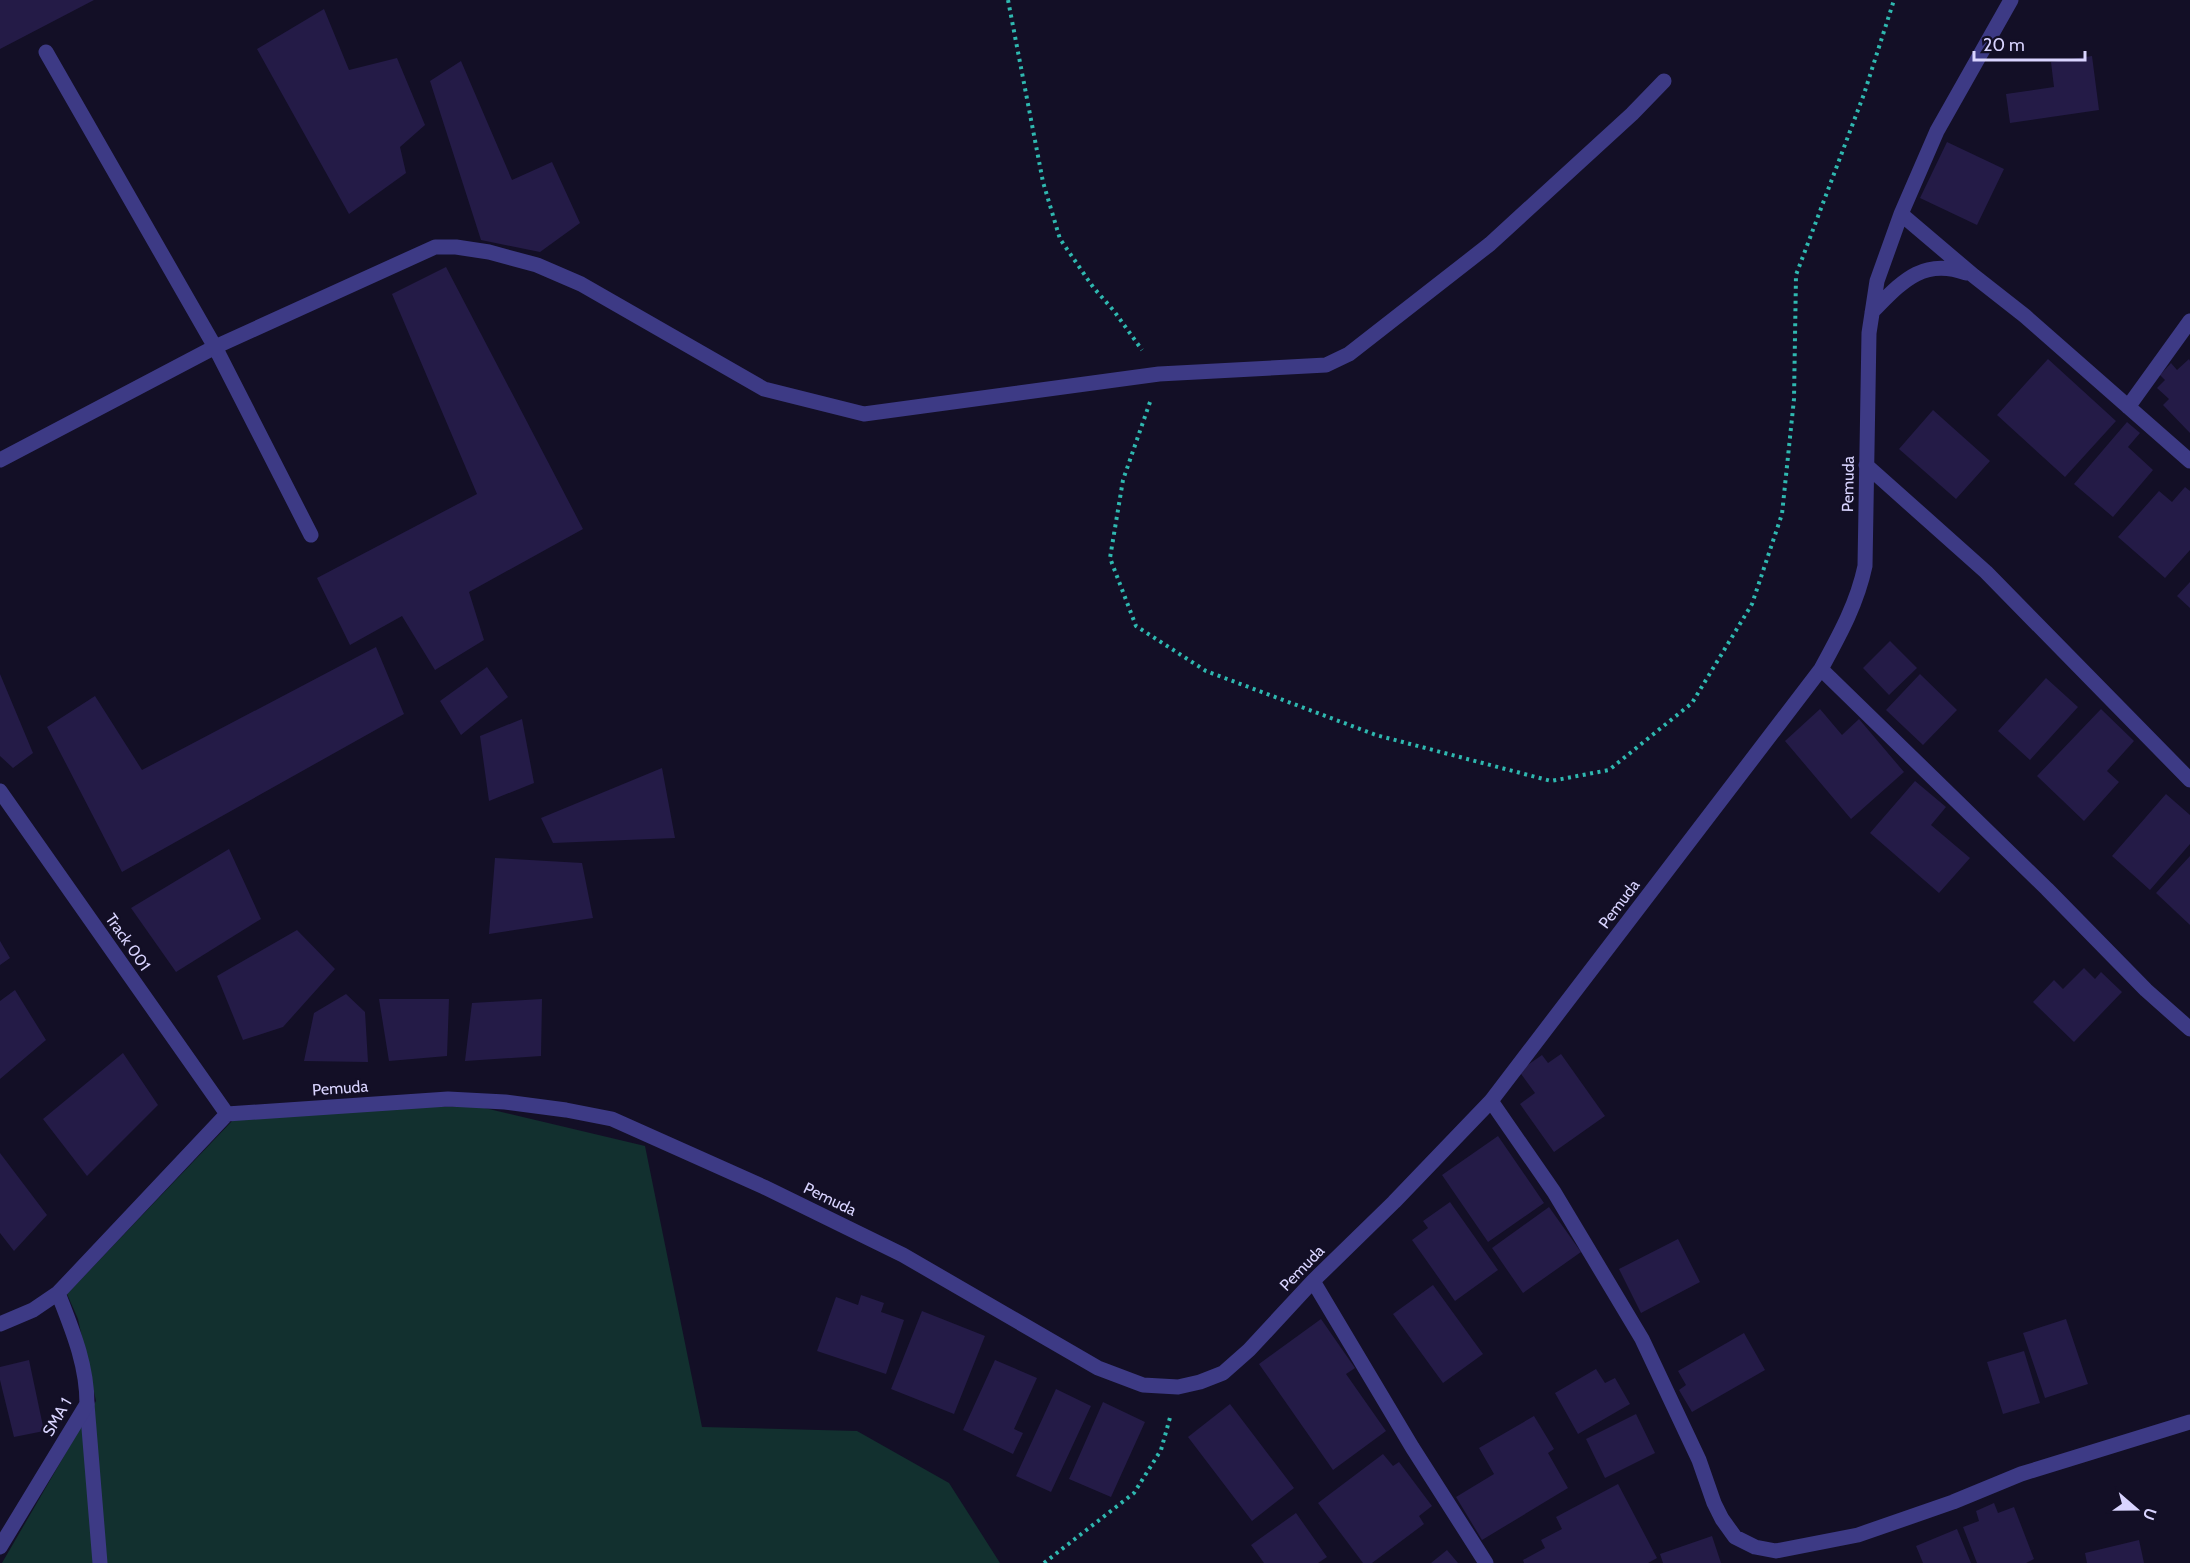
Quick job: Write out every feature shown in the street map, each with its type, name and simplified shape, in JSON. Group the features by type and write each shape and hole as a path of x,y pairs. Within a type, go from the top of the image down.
{"street":[{"name":"Pemuda","path":"227,1114 448,1098 505,1102 612,1119 764,1187 903,1255 1098,1368 1143,1385 1178,1387 1223,1373 1249,1350 1313,1281 1394,1202 1491,1101 1821,669 1847,621 1860,590 1865,566 1869,333 1877,281 1901,214 1937,131 2011,0"},
{"path":"46,52 214,347 311,535"},
{"path":"0,460 214,347 435,247 456,247 489,252 537,265 581,284 764,388 864,414 1159,374 1326,365 1349,354 1490,244 1632,114 1664,81"},
{"path":"1901,214 2025,316 2190,461"},
{"path":"1872,312 1899,284 1924,270 1939,267 1951,268 1974,276"},
{"path":"2128,407 2190,321"},
{"path":"1866,465 1986,572 2190,780"},
{"path":"1821,669 2047,889 2146,990 2190,1029"},
{"name":"Track 001","path":"0,791 227,1114"},
{"path":"1491,1101 1554,1192 1642,1339 1699,1460 1722,1519 1735,1537 1755,1547 1776,1551 1858,1535 1953,1502 2020,1474 2190,1422"},
{"path":"0,1324 33,1310 58,1293 227,1114"},
{"path":"1313,1281 1412,1447 1486,1563"},
{"name":"SMA 1","path":"0,1547 87,1404 87,1382 79,1349 58,1293"},
{"path":"87,1404 100,1563"}],"path":[{"path":"1008,0 1043,182 1060,239 1159,374 1123,480 1110,558 1136,626 1206,671 1376,735 1551,781 1609,770 1692,702 1752,604 1782,514 1794,399 1796,275 1864,94 1894,0"},
{"path":"1044,1563 1134,1493 1161,1450 1178,1387"}],"green space":[{"path":"476,1106 645,1146 702,1427 857,1431 949,1483 1000,1563 2,1563 96,1401 78,1319 67,1294 233,1120 385,1108"}],"building":[{"path":"0,0 94,0 0,49"},
{"path":"324,9 349,70 397,58 425,125 400,147 406,173 349,214 257,49"},
{"path":"2092,56 2099,110 2010,123 2006,94 2054,87 2051,62"},
{"path":"461,61 512,180 552,162 580,223 540,252 481,240 430,81"},
{"path":"1947,142 2004,169 1977,225 1920,198"},
{"path":"446,267 583,529 469,592 484,640 435,670 402,616 350,645 317,578 477,494 392,294"},
{"path":"2048,359 2116,421 2065,477 1997,415"},
{"path":"2189,359 2190,433 2163,405 2169,399 2157,388 2165,380 2160,375 2171,363 2177,370"},
{"path":"1933,410 1990,461 1956,499 1899,449"},
{"path":"2127,422 2140,433 2128,447 2153,470 2113,517 2074,484"},
{"path":"2185,487 2190,491 2190,550 2165,578 2118,537 2159,491 2172,502"},
{"path":"2190,582 2190,608 2177,596"},
{"path":"1890,641 1917,668 1889,695 1863,668"},
{"path":"376,647 404,714 122,872 47,727 95,696 142,770"},
{"path":"487,667 508,697 461,735 440,701"},
{"path":"0,674 33,753 13,768 0,756"},
{"path":"1920,674 1957,710 1923,745 1886,710"},
{"path":"2046,678 2078,707 2030,760 1998,731"},
{"path":"1820,709 1842,735 1859,719 1904,772 1851,819 1785,741"},
{"path":"2101,709 2134,741 2107,771 2119,782 2084,821 2037,776"},
{"path":"522,719 534,783 489,801 480,736"},
{"path":"662,768 675,838 553,843 541,818"},
{"path":"1915,781 1946,807 1931,825 1970,858 1939,893 1870,833"},
{"path":"2166,794 2190,815 2190,844 2150,890 2112,856"},
{"path":"229,849 261,919 176,972 131,908"},
{"path":"2190,856 2190,925 2156,893"},
{"path":"495,858 582,863 593,918 489,934"},
{"path":"297,930 335,969 283,1027 243,1040 217,976"},
{"path":"0,941 10,958 0,965"},
{"path":"2084,968 2095,979 2101,972 2122,992 2074,1042 2033,1002 2054,980 2063,989"},
{"path":"15,990 46,1040 0,1079 0,1001"},
{"path":"346,994 365,1012 368,1062 304,1061 314,1013"},
{"path":"379,999 449,999 447,1056 389,1061"},
{"path":"542,999 541,1056 465,1061 472,1003"},
{"path":"123,1053 158,1105 87,1176 43,1119"},
{"path":"1561,1054 1605,1116 1554,1152 1520,1104 1535,1093 1519,1071 1542,1055 1548,1063"},
{"path":"1498,1136 1544,1203 1488,1242 1442,1175"},
{"path":"0,1153 47,1215 14,1251 0,1233"},
{"path":"1450,1202 1498,1270 1455,1301 1412,1240 1428,1228 1423,1221"},
{"path":"1549,1207 1581,1252 1523,1293 1492,1248"},
{"path":"1678,1239 1700,1282 1641,1313 1619,1269"},
{"path":"1433,1285 1483,1354 1443,1383 1393,1314"},
{"path":"861,1295 884,1303 881,1312 904,1320 886,1374 817,1351 836,1297 858,1305"},
{"path":"922,1311 985,1336 954,1414 891,1389"},
{"path":"1321,1319 1355,1368 1346,1374 1386,1431 1333,1470 1259,1364"},
{"path":"2066,1319 2088,1384 2045,1398 2023,1333"},
{"path":"1744,1333 1765,1370 1692,1412 1679,1390 1686,1385 1678,1371"},
{"path":"2024,1351 2040,1403 2003,1414 1987,1362"},
{"path":"29,1360 44,1431 14,1437 0,1380 0,1367"},
{"path":"995,1360 1037,1378 1014,1429 1023,1433 1013,1454 963,1430"},
{"path":"1596,1369 1605,1383 1615,1378 1630,1404 1578,1434 1555,1393"},
{"path":"1056,1389 1091,1406 1051,1492 1016,1476"},
{"path":"1103,1402 1145,1422 1111,1497 1069,1479"},
{"path":"1230,1404 1294,1488 1252,1521 1188,1437"},
{"path":"1636,1414 1655,1453 1605,1478 1586,1439"},
{"path":"1534,1416 1554,1449 1548,1453 1568,1488 1482,1540 1456,1497 1494,1474 1479,1448"},
{"path":"1383,1454 1393,1466 1399,1462 1432,1506 1419,1516 1424,1524 1372,1563 1363,1563 1318,1503"},
{"path":"1618,1484 1657,1558 1648,1563 1524,1563 1523,1560 1545,1548 1541,1540 1562,1529 1556,1517"},
{"path":"1994,1503 1998,1513 2014,1507 2034,1559 2026,1563 1977,1563 1963,1527 1979,1521 1976,1511"},
{"path":"1296,1513 1327,1557 1318,1563 1264,1563 1251,1545"},
{"path":"1957,1529 1971,1563 1923,1563 1916,1546"},
{"path":"1712,1536 1721,1563 1663,1563 1660,1554"},
{"path":"2139,1540 2144,1563 2087,1563 2085,1553"},
{"path":"1447,1550 1458,1563 1431,1563"}]}
